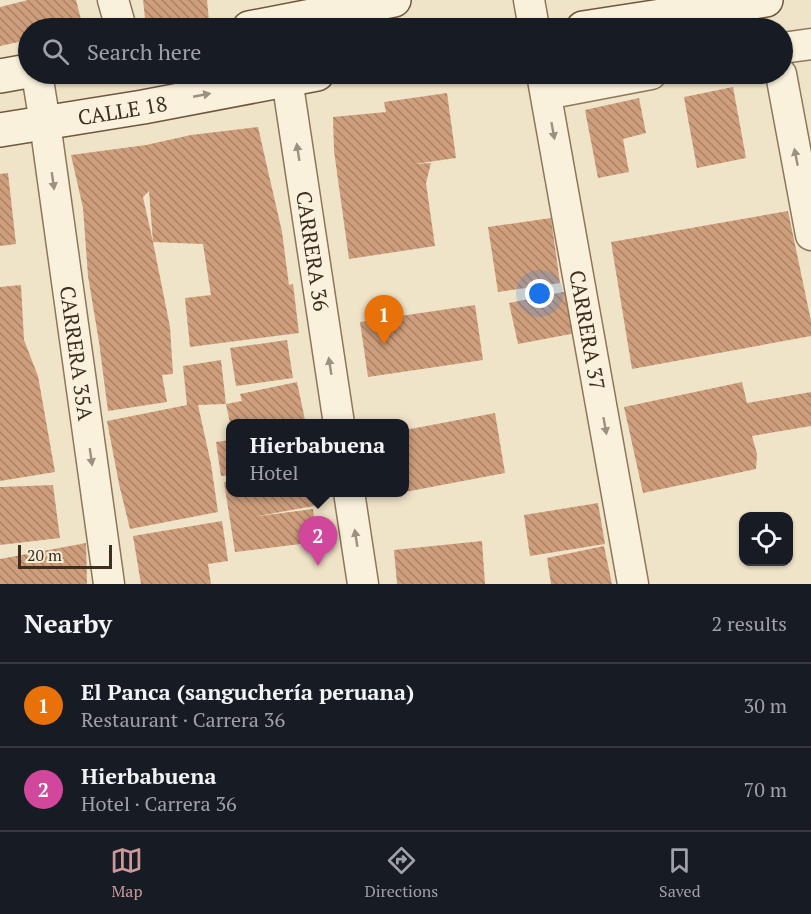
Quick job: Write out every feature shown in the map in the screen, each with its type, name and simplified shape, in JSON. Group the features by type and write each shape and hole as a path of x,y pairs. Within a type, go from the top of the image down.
{"main road":[{"path":"301,18 394,0"},
{"path":"648,18 766,0"},
{"path":"0,76 18,73"},
{"name":"CALLE 18","path":"0,130 143,107 261,84"}],"street":[{"path":"113,0 118,18"},
{"path":"529,0 532,18"},
{"path":"793,47 811,44"},
{"name":"CARRERA 35A","path":"39,84 109,584"},
{"name":"CARRERA 36","path":"303,84 339,419"},
{"name":"CARRERA 37","path":"544,84 633,584"},
{"path":"783,84 811,235"},
{"path":"350,497 363,584"}],"building":[{"path":"28,0 76,0 81,18 18,18 18,42 0,46 0,7"},
{"path":"143,0 207,0 209,18 145,18"},
{"path":"733,87 746,158 697,168 684,97"},
{"path":"447,93 456,158 414,164 431,163 426,183 435,246 349,259 334,151 333,117 386,112 384,102"},
{"path":"639,98 646,133 623,139 629,172 598,178 585,110"},
{"path":"258,127 282,232 289,285 293,284 299,333 190,347 185,298 211,295 203,244 153,242 170,327 173,374 162,375 167,402 108,411 88,276 83,208 71,155 146,145 191,135","holes":["149,191 153,242 143,197"]},
{"path":"8,173 16,244 0,246 0,174"},
{"path":"788,211 811,321 811,336 632,369 611,242"},
{"path":"551,218 560,283 498,292 488,227"},
{"path":"21,285 24,340 38,376 55,472 0,481 0,287"},
{"path":"568,291 576,333 518,344 509,303"},
{"path":"475,305 483,360 368,377 360,322"},
{"path":"287,340 293,378 236,386 230,348"},
{"path":"221,360 226,404 198,405 211,464 218,512 130,529 107,421 187,405 183,366"},
{"path":"297,382 305,419 229,419 226,404 242,401 240,394"},
{"path":"742,382 747,403 811,392 811,426 752,436 757,454 756,469 643,493 624,407"},
{"path":"495,413 505,473 409,491 409,429"},
{"path":"226,441 226,476 221,476 216,442"},
{"path":"53,485 60,538 0,545 0,487"},
{"path":"226,497 313,497 314,506 252,517 313,509 317,542 235,552"},
{"path":"598,503 605,544 530,556 524,515"},
{"path":"222,521 228,561 208,564 211,584 141,584 133,536"},
{"path":"482,541 485,584 397,584 394,550"},
{"path":"86,543 87,584 0,584 0,559"},
{"path":"604,546 612,584 551,584 547,558"}],"place":[{"name":"El Panca (sanguchería peruana)","path":"384,345"},
{"name":"Hierbabuena","path":"318,566"}]}
